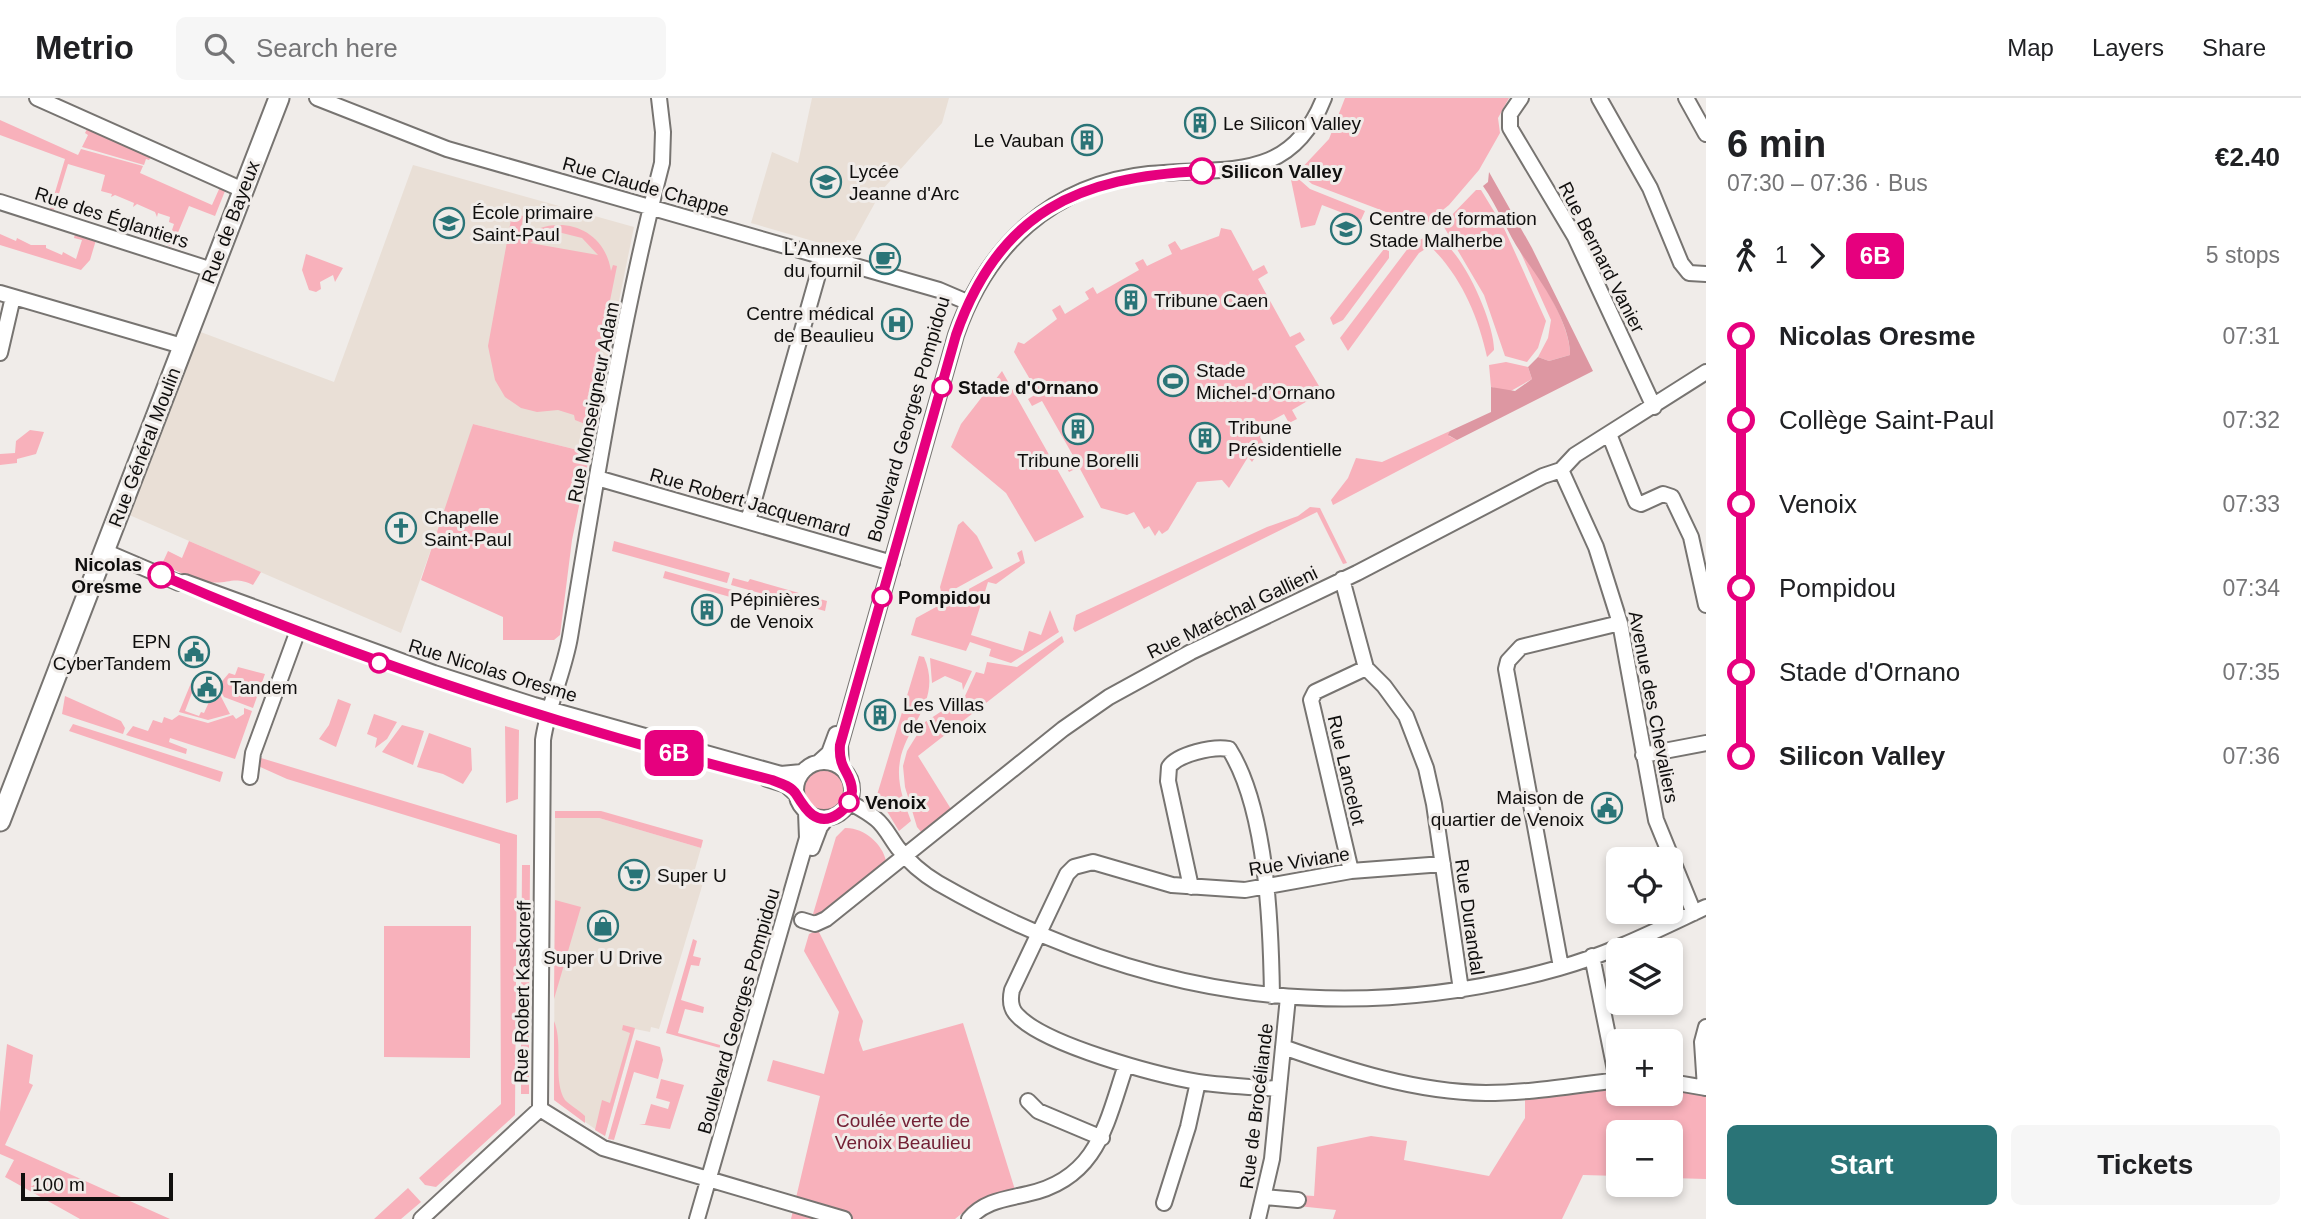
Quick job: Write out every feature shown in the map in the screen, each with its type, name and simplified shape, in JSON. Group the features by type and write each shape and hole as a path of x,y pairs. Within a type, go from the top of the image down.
{"main road":[{"name":"Rue de Bayeux","path":"182,346 279,98"},
{"name":"Rue Général Moulin","path":"0,821 182,346"}],"street":[{"path":"37,98 243,190"},
{"name":"Rue Claude Chappe","path":"317,98 447,149 944,291 965,301"},
{"name":"Rue Monseigneur Adam","path":"549,713 569,639 597,478 662,155 659,98"},
{"name":"Boulevard Georges Pompidou","path":"819,762 829,753 836,737 965,301 989,254 1017,225 1043,205 1091,181 1128,170 1158,166 1237,164 1255,159 1290,138 1303,123 1315,98"},
{"name":"Boulevard Georges Pompidou","path":"965,301 998,253 1032,220 1054,205 1094,187 1137,176 1237,170 1273,160 1304,135 1324,98"},
{"name":"Rue Bernard Vanier","path":"1521,98 1510,114 1510,128 1575,237 1654,407"},
{"path":"1599,98 1650,188 1681,263 1689,273 1706,274"},
{"path":"1686,98 1706,134"},
{"name":"Rue des Églantiers","path":"0,202 212,270"},
{"path":"748,521 823,257"},
{"path":"0,353 6,295 182,346"},
{"name":"Rue Maréchal Gallieni","path":"802,920 820,923 1063,729 1109,697 1191,652 1342,579 1543,475 1561,470 1575,455 1706,372"},
{"path":"1608,434 1636,502 1641,505 1663,494 1672,497 1691,537 1706,605"},
{"name":"Avenue des Chevaliers","path":"1561,470 1596,547 1620,623 1656,820 1700,910"},
{"name":"Rue Robert Jacquemard","path":"597,478 889,562"},
{"name":"Rue Nicolas Oresme","path":"104,551 299,629 549,713 772,780 796,794"},
{"name":"Boulevard Georges Pompidou","path":"841,767 840,745 889,562"},
{"name":"Rue Durandal","path":"1342,579 1366,668 1395,699 1414,732 1430,786 1461,990"},
{"path":"1561,967 1506,669 1508,661 1521,648 1620,623"},
{"path":"250,777 253,753 299,629"},
{"name":"Rue Lancelot","path":"1351,871 1311,700 1315,692 1366,668"},
{"name":"Rue Nicolas Oresme","path":"549,713 780,774 802,772"},
{"name":"Rue Robert Kaskoreff","path":"421,1219 540,1109 543,740 549,713"},
{"path":"1643,755 1706,743"},
{"path":"1191,887 1168,781 1169,767 1178,758 1219,748 1229,749 1254,818 1267,888 1272,996"},
{"path":"819,762 841,767 851,783 849,802 840,813 827,818 806,812 796,794 802,772 819,762"},
{"path":"849,802 878,820 905,856 936,882 1039,935 1147,973 1272,996 1342,998 1461,990 1561,967 1700,910"},
{"name":"Boulevard Georges Pompidou","path":"704,1219 807,838 806,812"},
{"name":"Boulevard Georges Pompidou","path":"697,1219 713,1181 812,847 827,818"},
{"name":"Rue Viviane","path":"1126,1065 1051,1036 1014,1012 1012,990 1067,874 1084,863 1102,864 1152,880 1191,887 1267,888 1351,871 1443,864"},
{"path":"1592,956 1607,1029"},
{"name":"Rue de Brocéliande","path":"1258,1219 1272,1160 1288,997"},
{"path":"1683,1084 1705,1088 1702,1042 1706,1027"},
{"path":"1283,1047 1374,1077 1445,1090 1529,1091 1606,1081"},
{"path":"969,1219 989,1204 1055,1185 1080,1167 1102,1138 1126,1065 1198,1082 1279,1089"},
{"path":"1164,1203 1188,1127 1198,1082"},
{"path":"1028,1101 1038,1111 1102,1138"},
{"path":"540,1109 603,1148 844,1219"},
{"path":"1264,1197 1298,1200"}],"shaded area":[{"name":"Lycée Jeanne d'Arc","path":"812,98 949,98 942,123 882,190 854,241 847,240 844,250 751,223 772,152 798,163"},
{"path":"413,165 634,227 594,424 581,434 578,450 473,424 462,463 401,633 127,514 198,331 334,382"},
{"path":"1489,172 1532,248 1593,371 1457,440 1448,435 1450,431 1491,412 1491,387 1515,391 1532,379 1528,367 1538,357 1549,361 1570,355 1565,329 1553,301 1516,245 1483,186 1488,182"},
{"path":"555,818 599,818 701,848 695,869 698,876 706,873 659,1029 651,1027 650,1032 635,1029 605,1136 554,1100"}],"green space":[{"path":"1345,98 1509,98 1498,118 1500,133 1479,170 1449,205 1423,226 1312,184 1298,172 1329,139"},
{"path":"0,120 78,155 81,149 143,166 140,173 212,205 220,187 225,191 215,216 189,206 172,247 167,245 174,224 169,222 170,217 158,213 157,217 155,212 137,204 133,207 134,203 115,195 111,197 112,194 101,191 105,175 68,164 54,210 50,209 65,159 0,135"},
{"path":"87,129 151,157 146,159 144,165 82,147 88,135 85,133"},
{"path":"1293,174 1310,189 1365,211 1361,220 1322,205 1315,225 1301,228 1290,175"},
{"path":"1476,190 1481,190 1503,226 1546,321 1538,348 1527,362 1505,356 1484,295 1444,227 1444,223"},
{"path":"512,214 523,216 520,239 548,226 576,228 599,243 611,271 613,265 617,266 585,424 575,420 574,415 558,410 537,412 521,408 505,397 495,380 488,346","holes":["558,232 582,238 598,255 530,243 545,234"]},
{"name":"Stade Michel-d’Ornano","path":"1221,228 1231,230 1253,271 1264,265 1268,273 1258,279 1290,337 1300,332 1305,340 1295,346 1319,386 1316,396 1292,410 1297,419 1289,423 1284,414 1271,421 1260,437 1264,444 1252,462 1248,457 1229,488 1222,480 1197,482 1168,530 1162,534 1159,530 1155,536 1149,526 1144,529 1134,512 1127,515 1101,508 1079,467 1069,472 1065,465 1075,459 1042,401 1032,406 1028,399 1038,393 1014,352 1018,342 1024,344 1057,319 1052,310 1060,305 1065,314 1089,299 1085,292 1093,287 1097,294 1139,270 1135,263 1143,259 1147,266 1172,254 1168,245 1175,241 1181,250 1219,236"},
{"path":"0,234 31,245 46,245 46,248 76,259 82,240 74,238 75,234 96,240 90,260 81,270 0,245"},
{"path":"1431,235 1442,240 1464,266 1489,321 1494,350 1487,357 1479,326 1459,283 1430,246 1419,253 1348,351 1340,338 1412,243"},
{"path":"1384,249 1389,251 1389,258 1343,320 1333,325 1330,318"},
{"path":"1520,251 1560,315 1570,355 1549,361 1538,357 1548,338 1551,320"},
{"path":"306,254 343,268 335,282 333,275 320,282 321,289 316,292 309,290 302,270"},
{"path":"1506,362 1528,367 1532,379 1509,392 1491,387 1489,365"},
{"path":"1002,371 1084,517 1035,542 1006,493 951,447 961,424"},
{"path":"473,424 590,453 572,540 560,635 554,640 503,640 503,617 421,580"},
{"path":"30,430 44,432 36,454 17,459 17,463 0,465 0,454 15,453 16,441"},
{"path":"1450,431 1449,436 1457,440 1333,505 1331,500 1348,478 1356,458 1382,462"},
{"path":"1310,507 1320,508 1347,563 1343,564 1317,512 1075,632 1073,629 1076,615 1267,527 1298,516"},
{"path":"963,521 977,536 993,568 942,596 940,587 958,525"},
{"path":"189,541 261,572 253,585 235,580 216,583 191,577 162,564 168,551 182,558"},
{"path":"614,541 730,573 727,583 612,551"},
{"path":"1022,550 1025,563 996,584 988,582 971,635 1023,651 1029,631 1041,635 1050,610 1059,632 1011,663 989,656 991,649 970,642 966,651 911,635 916,618 1020,561 1017,553"},
{"path":"665,571 764,599 762,606 663,578"},
{"path":"733,578 748,582 750,579 827,601 825,611 731,585"},
{"path":"1062,636 1064,642 918,756 951,809 922,833 917,827 905,787 903,766 907,751 925,722 965,696 976,672 984,674 987,662 1017,667"},
{"path":"919,656 924,657 929,673 929,687 900,761 900,784 911,821 899,831 877,795"},
{"path":"930,658 972,671 963,690 962,683 945,676 932,683"},
{"path":"238,667 265,674 253,708 224,697 218,686 229,673 235,675"},
{"path":"191,683 205,688 203,693 193,690 185,711 199,716 201,712 204,713 209,702 205,701 207,688 216,687 230,714 208,720 179,712"},
{"path":"65,696 121,721 125,728 123,734 62,714"},
{"path":"338,699 351,704 336,747 319,739 329,725"},
{"path":"244,708 252,711 235,759 170,738 169,742 187,749 186,754 126,735 133,726 148,731 153,720 162,723 164,717 172,720 179,715 208,723 233,715 236,719 244,714"},
{"path":"374,714 397,722 387,739 375,748 377,738 367,734"},
{"path":"73,724 223,772 220,782 69,731"},
{"path":"402,725 424,731 413,765 382,752"},
{"path":"505,726 519,730 518,799 506,803"},
{"path":"429,733 471,748 472,770 463,784 443,774 417,767"},
{"path":"261,758 517,835 515,1115 436,1187 425,1185 419,1178 501,1104 500,844 287,779 258,766"},
{"path":"824,770 832,771 838,776 843,782 843,798 838,804 832,809 824,810 816,809 810,804 805,798 804,790 805,782 810,776 816,771"},
{"path":"555,811 601,811 703,840 701,848 599,818 555,818"},
{"path":"845,828 859,830 871,838 881,849 886,861 816,918 813,914 836,837"},
{"path":"522,865 530,865 529,1007 521,1003"},
{"path":"555,900 581,907 554,999"},
{"path":"384,926 471,926 470,1058 384,1057"},
{"name":"Coulée verte de Venoix Beaulieu","path":"818,930 863,1021 859,1040 863,1051 963,1023 1016,1193 976,1202 955,1219 791,1219 820,1096 767,1081 773,1060 824,1074 839,1012 804,951 809,934"},
{"path":"693,939 697,941 693,956 701,958 699,966 691,965 681,1000 704,1007 703,1013 685,1009 678,1033 720,1045 720,1048 666,1033"},
{"path":"529,1011 529,1094 521,1094 521,1014"},
{"path":"554,1021 557,1030 561,1092 566,1101 585,1116 585,1123 554,1100"},
{"path":"623,1025 635,1028 605,1136 595,1130 602,1100 610,1103 630,1033 622,1030"},
{"path":"636,1040 660,1047 663,1060 658,1079 634,1072 614,1140 608,1139"},
{"path":"7,1044 33,1055 29,1083 33,1085 5,1145 170,1219 80,1219 5,1177 14,1160 0,1154 0,1112"},
{"path":"661,1079 684,1085 670,1129 639,1124 645,1124 651,1104 668,1109 670,1102 656,1098"},
{"path":"1606,1090 1606,1106 1683,1106 1683,1091 1706,1096 1706,1179 1683,1178 1683,1120 1606,1120 1606,1176 1583,1175 1562,1219 1333,1219 1336,1210 1298,1206 1299,1195 1314,1196 1317,1147 1371,1136 1407,1141 1404,1160 1489,1176 1525,1118 1525,1100"},
{"path":"408,1188 421,1202 401,1219 374,1219"}],"bus line":[{"name":"6B","path":"161,575 218,602 407,672 522,709 786,785 796,794 806,812 820,818 834,816 845,808 852,790 849,777 841,767 840,745 956,335 977,282 998,253 1023,227 1070,197 1127,178 1202,171"}],"place":[{"name":"Le Silicon Valley","path":"1200,123"},
{"name":"Le Vauban","path":"1087,140"},
{"name":"Silicon Valley","path":"1202,171"},
{"name":"Lycée Jeanne d'Arc","path":"826,182"},
{"name":"École primaire Saint-Paul","path":"449,223"},
{"name":"Centre de formation Stade Malherbe","path":"1346,229"},
{"name":"L’Annexe du fournil","path":"885,259"},
{"name":"Tribune Caen","path":"1131,300"},
{"name":"Centre médical de Beaulieu","path":"897,324"},
{"name":"Stade Michel-d’Ornano","path":"1173,381"},
{"name":"Stade d'Ornano","path":"942,387"},
{"name":"Tribune Borelli","path":"1078,429"},
{"name":"Tribune Présidentielle","path":"1205,438"},
{"name":"Chapelle Saint-Paul","path":"401,528"},
{"name":"Nicolas Oresme","path":"161,575"},
{"name":"Pompidou","path":"882,597"},
{"name":"Pépinières de Venoix","path":"707,610"},
{"name":"EPN CyberTandem","path":"194,652"},
{"name":"Tandem","path":"207,687"},
{"name":"Les Villas de Venoix","path":"880,715"},
{"name":"Venoix","path":"849,802"},
{"name":"Maison de quartier de Venoix","path":"1607,808"},
{"name":"Super U","path":"634,875"},
{"name":"Super U Drive","path":"603,926"}]}
